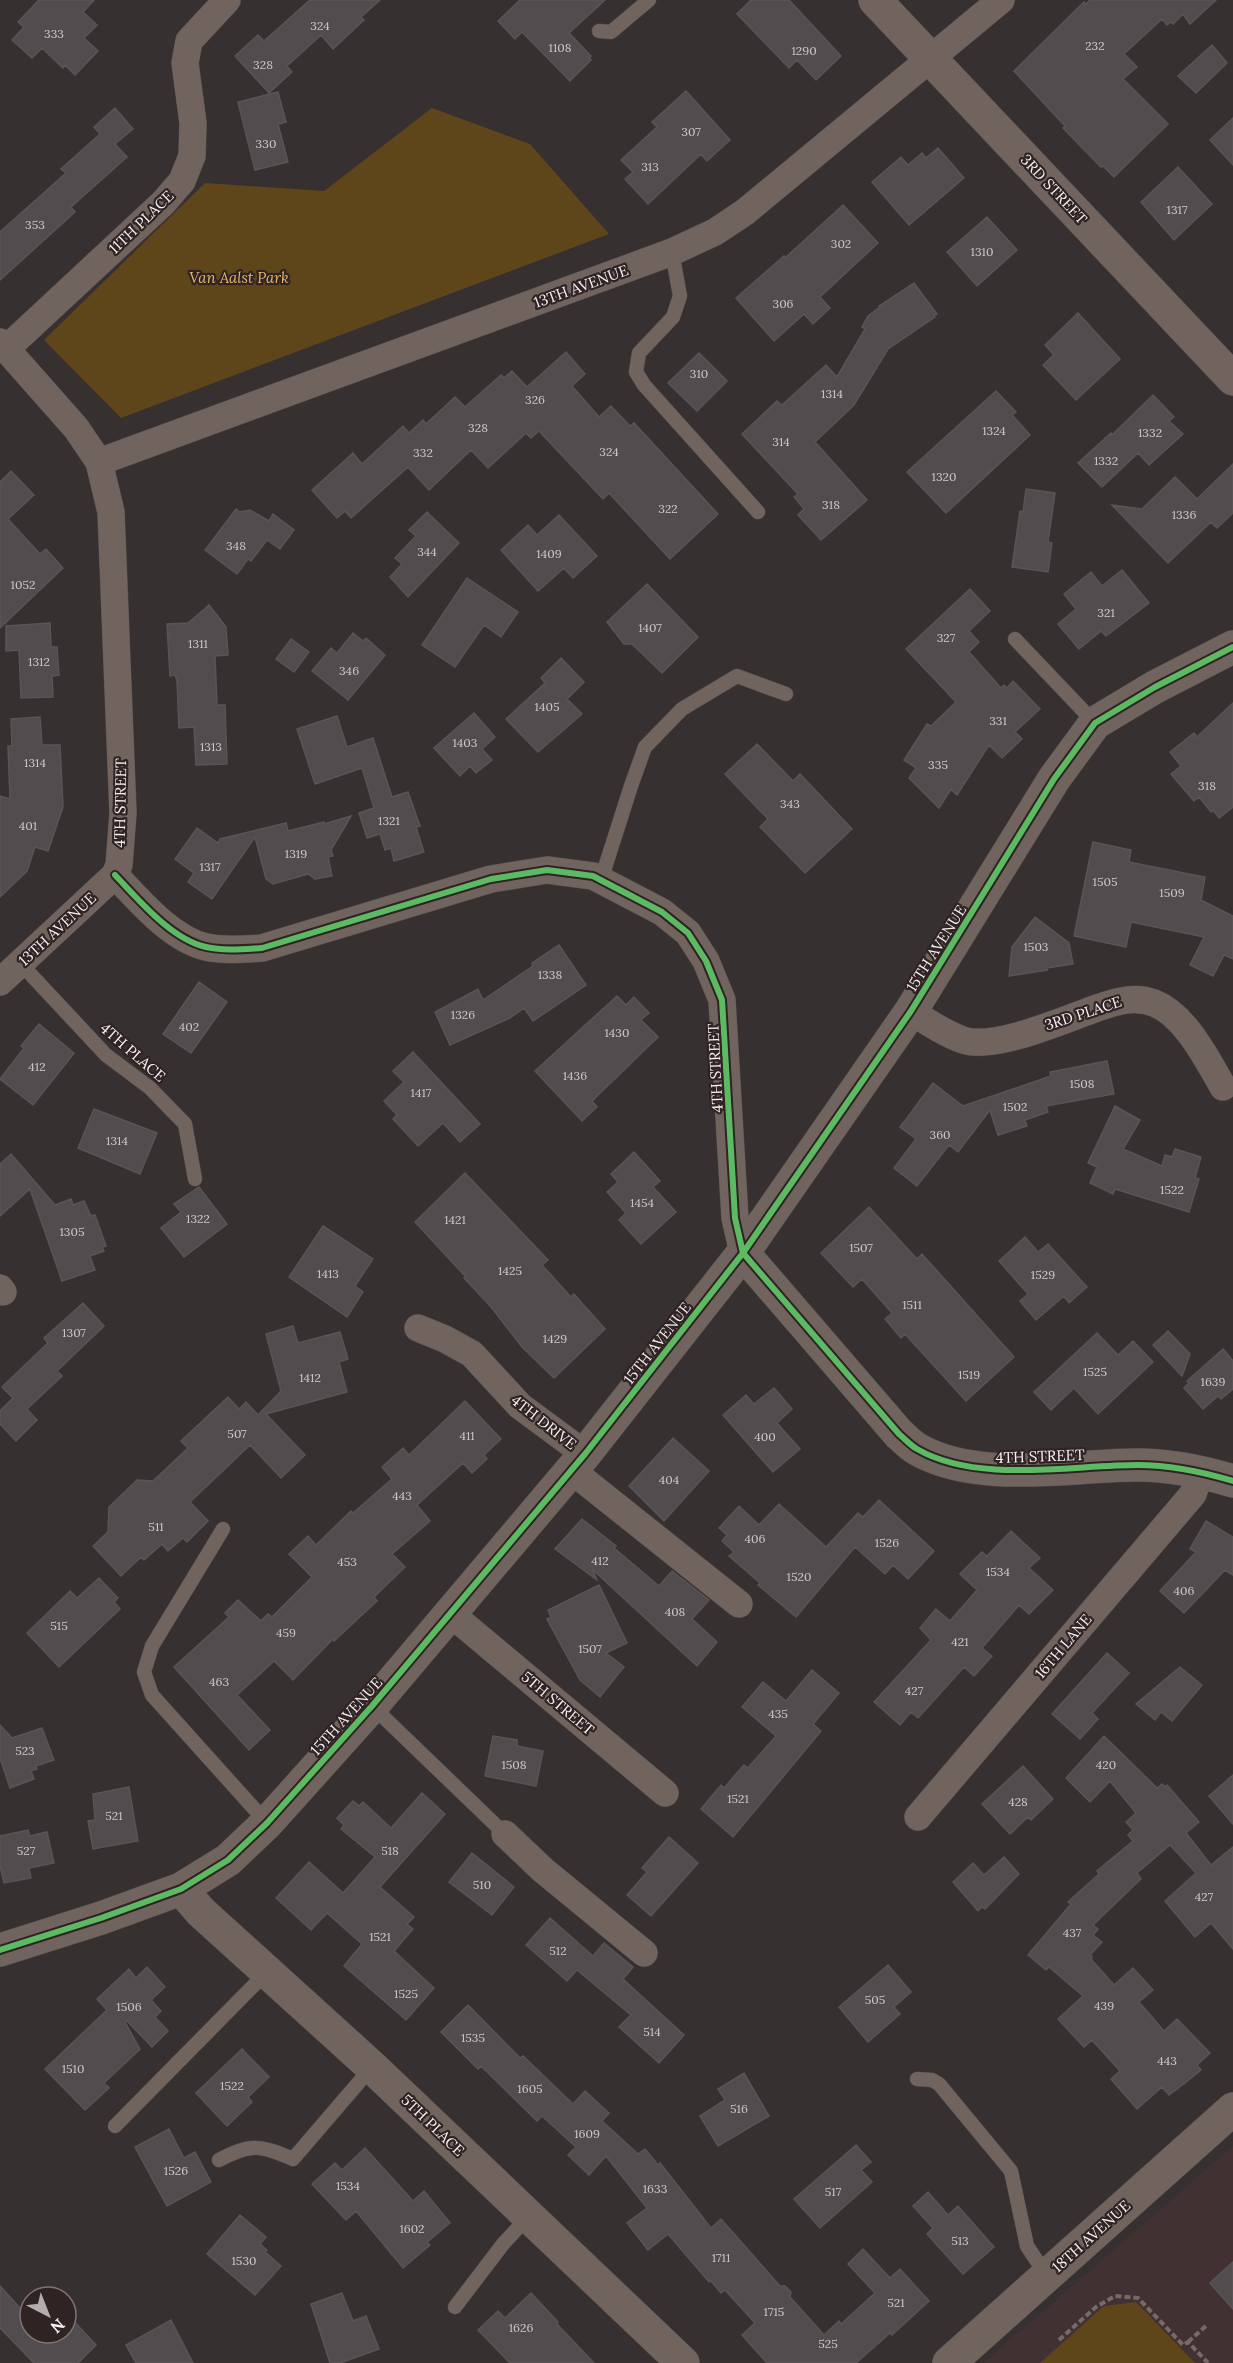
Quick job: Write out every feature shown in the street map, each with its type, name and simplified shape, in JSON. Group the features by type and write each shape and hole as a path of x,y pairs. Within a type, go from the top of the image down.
{"street":[{"name":"11TH PLACE","path":"3,345 164,203 182,181 192,156 193,123 184,63 189,41 227,0"},
{"name":"3RD STREET","path":"875,0 1233,379"},
{"name":"13TH AVENUE","path":"99,462 672,252 715,232 745,212 1001,0"},
{"name":"4TH STREET","path":"3,345 76,428 99,462 111,512 123,813 119,865 115,875 167,928 204,947 228,950 262,948 491,879 547,870 593,876 601,880 662,912 688,933 706,961 722,1000 735,1218 743,1253 899,1434 916,1449 951,1463 993,1470 1141,1464 1201,1471 1233,1481"},
{"name":"15TH AVENUE","path":"0,1950 101,1918 181,1889 228,1860 267,1822 451,1614 578,1462 743,1253 911,1011 1054,779 1095,723 1155,687 1233,647"},
{"name":"13TH AVENUE","path":"0,982 115,875"},
{"name":"3RD PLACE","path":"911,1011 927,1022 965,1041 998,1041 1125,998 1154,1003 1186,1029 1198,1044 1223,1087"},
{"name":"4TH DRIVE","path":"418,1328 445,1339 472,1354 488,1368 502,1389 578,1462 739,1604"},
{"name":"16TH LANE","path":"918,1817 1193,1494 1201,1471"},
{"name":"5TH STREET","path":"451,1614 665,1793"},
{"path":"505,1834 543,1870 644,1953"},
{"name":"5TH PLACE","path":"181,1889 201,1912 372,2067 683,2363"},
{"name":"18TH AVENUE","path":"949,2363 1233,2109"}],"lane":[{"path":"599,31 611,32 650,0"},
{"path":"672,252 680,296 673,317 639,353 636,372 644,385 758,512"},
{"path":"1015,639 1095,723"},
{"path":"601,880 645,747 682,709 737,676 786,694"},
{"name":"4TH PLACE","path":"21,964 106,1055 150,1088 184,1124 195,1179"},
{"path":"223,1529 152,1646 144,1672 152,1695 267,1822"},
{"path":"372,1706 505,1834"},
{"path":"115,2126 267,1972"},
{"path":"219,2160 242,2148 268,2149 293,2159 372,2067"},
{"path":"917,2079 932,2080 939,2084 1011,2172 1027,2246 1047,2276"},
{"path":"455,2307 503,2244 528,2217"}],"path":[{"path":"1059,2340 1096,2307 1115,2296 1138,2298 1182,2345 1208,2324"},
{"path":"1188,2342 1208,2363"}],"shaded area":[{"path":"1233,2146 1233,2363 984,2363"}],"green space":[{"name":"Van Aalst Park","path":"432,108 530,144 609,234 121,418 44,340 205,183 324,191"},
{"path":"1136,2302 1195,2363 1040,2363 1104,2306"}],"building":[{"path":"39,0 94,0 83,12 97,25 84,38 98,51 75,75 65,65 63,68 42,48 32,58 12,40 24,27 18,22"},
{"path":"310,0 380,0 361,17 364,20 333,49 321,35 287,66 292,72 269,93 235,56 258,35 264,41"},
{"path":"520,0 605,0 569,33 591,56 589,58 591,60 570,81 522,32 515,39 498,21"},
{"path":"751,0 789,0 841,56 816,80 797,60 789,68 737,14"},
{"path":"1090,0 1216,0 1190,24 1183,14 1173,24 1171,22 1167,25 1162,19 1124,54 1137,67 1123,79 1168,124 1114,177 1063,128 1065,126 1014,71 1084,2 1086,4"},
{"path":"1212,45 1227,63 1196,93 1178,76"},
{"path":"686,91 730,140 707,161 701,154 648,204 625,179 633,172 621,160 657,127 652,122"},
{"path":"278,92 286,122 278,124 288,162 255,170 238,102"},
{"path":"115,108 133,129 115,144 127,157 71,207 75,212 0,280 0,232 66,173 61,169 100,134 94,127"},
{"path":"1233,118 1233,165 1210,140"},
{"path":"938,148 964,178 909,225 872,182 901,157 908,165 922,153 926,158"},
{"path":"1178,167 1212,204 1174,240 1141,202"},
{"path":"843,205 878,243 820,297 830,308 813,324 804,314 774,341 736,298 784,256 785,258"},
{"path":"987,217 1017,250 977,286 947,252"},
{"path":"914,283 937,314 888,349 854,405 815,442 867,500 821,540 798,515 804,509 794,497 798,494 742,434 777,401 782,405 826,365 837,377 865,329 862,327 868,316"},
{"path":"1078,313 1120,359 1076,400 1043,365 1054,355 1045,345"},
{"path":"566,352 585,374 572,386 599,417 611,406 630,426 634,423 718,514 670,559 609,493 603,499 539,431 531,438 526,433 488,468 471,450 429,490 408,467 351,518 345,511 337,518 312,490 353,453 362,464 403,426 409,433 423,420 426,424 455,397 465,407 501,375 504,378 512,371 527,387"},
{"path":"699,353 727,381 697,411 668,383"},
{"path":"996,391 1016,412 1012,415 1030,435 946,513 907,472"},
{"path":"1153,395 1174,417 1169,421 1183,434 1149,465 1138,453 1102,487 1078,463 1111,433 1112,435"},
{"path":"1233,464 1233,513 1217,528 1211,522 1168,563 1112,505 1142,509 1175,477 1197,499"},
{"path":"11,471 34,495 8,519 40,554 46,549 63,568 0,628 0,482"},
{"path":"1026,489 1055,493 1048,542 1052,543 1048,572 1012,567 1020,511 1023,512"},
{"path":"236,509 240,512 250,510 269,521 273,514 294,530 280,549 267,540 251,561 248,559 237,574 205,550"},
{"path":"427,512 459,543 408,597 390,577 402,564 395,558 416,536 409,530"},
{"path":"559,515 597,556 573,578 564,568 538,591 501,550 528,525 537,535"},
{"path":"1122,570 1149,603 1106,636 1101,631 1079,649 1058,624 1076,609 1064,594 1091,572 1102,586"},
{"path":"467,578 518,612 501,637 484,625 455,667 422,645"},
{"path":"647,584 698,637 662,673 632,644 624,644 607,622"},
{"path":"970,589 990,611 969,631 979,642 969,652 1001,688 1004,685 1007,688 1013,681 1040,709 1015,732 1022,739 1002,758 989,745 957,795 951,789 939,808 909,778 916,768 904,760 927,724 931,726 956,702 906,649"},
{"path":"209,605 226,627 228,655 215,656 217,705 225,705 227,764 196,765 194,727 179,728 177,681 175,675 170,676 167,624 188,623"},
{"path":"50,623 51,647 57,647 59,675 52,676 53,697 21,698 19,650 6,651 6,626"},
{"path":"353,633 363,641 366,638 385,655 348,700 312,671 331,648 337,653"},
{"path":"291,639 309,652 294,672 276,659"},
{"path":"561,658 584,682 567,699 582,714 538,752 506,719 545,683 541,678"},
{"path":"1233,703 1233,807 1219,818 1199,797 1194,801 1171,774 1181,766 1170,752 1194,733 1197,737"},
{"path":"474,713 495,737 482,749 492,760 476,773 470,766 460,776 434,748"},
{"path":"337,716 347,747 373,738 392,797 408,792 420,826 416,827 424,852 394,861 391,848 385,850 380,834 367,838 359,813 374,808 362,768 315,784 297,729"},
{"path":"40,717 42,745 60,745 63,807 48,851 35,847 27,871 0,897 0,796 10,799 8,746 12,746 11,719"},
{"path":"757,744 793,781 800,774 852,829 805,873 760,827 768,819 725,774"},
{"path":"351,816 331,850 333,856 328,857 332,876 315,879 308,874 273,884 266,879 255,837 212,899 188,882 194,873 175,859 197,828 218,843 220,839 286,823 288,831"},
{"path":"1093,842 1131,850 1129,862 1205,877 1201,900 1233,916 1233,959 1224,955 1213,976 1190,965 1204,937 1131,922 1126,947 1074,936"},
{"path":"1035,917 1069,943 1073,964 1009,976 1012,947"},
{"path":"559,945 586,985 533,1021 524,1008 510,1018 450,1045 435,1012 478,989 483,1000"},
{"path":"199,982 227,1002 191,1053 163,1034"},
{"path":"617,996 626,1005 634,997 649,1013 641,1020 658,1037 592,1101 597,1107 582,1121 535,1071"},
{"path":"39,1024 74,1053 33,1105 0,1079 24,1048 21,1046"},
{"path":"413,1052 480,1124 460,1142 443,1123 418,1146 393,1119 397,1115 384,1101 404,1082 393,1071"},
{"path":"1107,1061 1114,1094 1046,1106 1048,1112 1025,1120 1027,1126 998,1135 990,1110 958,1152 949,1145 917,1186 894,1168 916,1139 900,1127 933,1083 963,1106 1051,1076 1050,1072"},
{"path":"1115,1106 1140,1120 1123,1149 1162,1166 1165,1155 1172,1157 1175,1149 1201,1157 1195,1178 1199,1179 1189,1212 1115,1189 1113,1194 1090,1183 1097,1167 1088,1163"},
{"path":"94,1109 157,1133 140,1174 78,1148"},
{"path":"634,1152 660,1181 653,1187 676,1212 641,1244 619,1220 626,1213 607,1192 618,1182 611,1174"},
{"path":"11,1154 55,1205 71,1199 73,1205 84,1201 91,1216 95,1215 106,1246 102,1247 104,1251 90,1256 95,1270 62,1281 30,1189 0,1216 0,1164"},
{"path":"465,1173 548,1260 542,1265 571,1297 574,1294 605,1329 554,1378 522,1347 492,1308 464,1278 466,1277 415,1222"},
{"path":"199,1187 227,1224 184,1257 161,1228 181,1212 174,1204"},
{"path":"869,1207 917,1259 922,1254 1014,1357 966,1401 905,1334 901,1338 885,1319 892,1313 862,1279 853,1287 821,1253"},
{"path":"323,1226 373,1259 355,1286 363,1292 347,1317 289,1277"},
{"path":"1025,1237 1038,1252 1048,1244 1087,1287 1069,1303 1064,1296 1036,1320 1020,1301 1028,1294 999,1261"},
{"path":"83,1303 104,1326 57,1371 62,1376 27,1409 37,1420 16,1441 0,1424 0,1411 13,1398 2,1387 48,1343 44,1338"},
{"path":"293,1326 298,1343 340,1332 348,1359 339,1362 347,1392 266,1414 305,1455 281,1478 250,1445 190,1502 208,1521 187,1542 183,1538 168,1551 162,1544 144,1560 141,1557 121,1576 93,1546 108,1532 109,1507 137,1480 153,1481 188,1448 181,1441 228,1397 239,1409 246,1402 258,1415 281,1391 266,1334"},
{"path":"1168,1331 1190,1354 1182,1376 1153,1345"},
{"path":"1097,1333 1118,1355 1133,1341 1153,1362 1098,1414 1074,1388 1051,1410 1034,1392"},
{"path":"1223,1349 1233,1361 1233,1389 1221,1399 1218,1396 1203,1409 1184,1388 1189,1383 1187,1381"},
{"path":"774,1388 792,1409 777,1423 800,1449 773,1472 723,1415 746,1395 754,1404"},
{"path":"465,1401 501,1439 484,1455 487,1459 472,1473 463,1463 417,1505 430,1521 392,1554 405,1567 374,1597 377,1601 334,1641 333,1639 293,1680 274,1661 237,1695 270,1730 249,1750 174,1667 229,1617 225,1613 238,1600 261,1621 268,1614 272,1617 312,1577 289,1554 308,1536 316,1545 351,1511 353,1513 392,1479 382,1467 403,1448 409,1455"},
{"path":"673,1438 709,1471 664,1521 629,1486"},
{"path":"879,1500 934,1551 908,1579 893,1565 885,1574 855,1547 796,1617 758,1585 760,1583 729,1556 734,1552 722,1541 727,1535 719,1528 739,1506 759,1525 779,1504 826,1547 858,1513 863,1517"},
{"path":"582,1519 616,1546 614,1548 659,1586 672,1571 709,1600 692,1619 717,1642 697,1666 592,1569 597,1580 555,1549"},
{"path":"1206,1521 1233,1537 1233,1575 1225,1570 1184,1613 1160,1591 1196,1552 1190,1549"},
{"path":"1011,1531 1040,1558 1029,1568 1053,1590 1029,1614 1019,1605 982,1648 992,1656 974,1676 964,1667 918,1718 911,1712 900,1725 874,1702 931,1640 920,1628 936,1609 950,1621 977,1590 960,1574 982,1552 987,1556"},
{"path":"99,1578 118,1598 114,1602 120,1609 59,1667 27,1633 70,1591 77,1598"},
{"path":"599,1585 627,1643 606,1653 624,1667 600,1697 580,1680 547,1619 551,1617 548,1610"},
{"path":"1107,1653 1129,1673 1092,1713 1098,1719 1080,1739 1052,1714"},
{"path":"1180,1667 1202,1685 1172,1721 1161,1712 1155,1720 1136,1704"},
{"path":"812,1670 839,1693 813,1724 821,1731 733,1837 701,1809 721,1785 724,1788 744,1765 748,1768 776,1736 742,1707 763,1682 786,1701"},
{"path":"0,1725 12,1738 42,1728 54,1760 36,1766 37,1769 31,1771 34,1779 10,1788 0,1758"},
{"path":"493,1736 517,1740 517,1746 543,1751 536,1786 485,1776"},
{"path":"1104,1736 1157,1788 1162,1784 1165,1787 1167,1785 1199,1822 1186,1833 1211,1865 1233,1847 1233,1949 1211,1923 1195,1937 1165,1901 1196,1873 1170,1845 1137,1873 1141,1879 1093,1925 1098,1929 1093,1935 1102,1942 1090,1955 1091,1959 1114,1985 1133,1968 1153,1990 1139,2002 1164,2031 1177,2019 1210,2053 1197,2065 1201,2070 1185,2083 1169,2095 1162,2087 1137,2109 1111,2079 1120,2071 1092,2040 1084,2047 1058,2019 1083,1996 1049,1967 1046,1970 1028,1955 1071,1904 1068,1902 1099,1874 1097,1871 1133,1841 1128,1835 1133,1830 1126,1822 1136,1813 1110,1781 1090,1802 1066,1778"},
{"path":"1023,1766 1053,1799 1031,1820 1028,1817 1010,1834 982,1804"},
{"path":"1233,1775 1233,1824 1209,1796"},
{"path":"129,1787 138,1841 93,1849 88,1821 95,1820 93,1794"},
{"path":"422,1793 445,1814 380,1887 414,1917 407,1924 413,1929 394,1951 434,1988 406,2020 344,1966 362,1944 327,1913 311,1930 276,1898 309,1862 343,1893 375,1857 341,1829 344,1825 337,1818 353,1801 359,1806 363,1802 391,1828"},
{"path":"28,1830 30,1836 47,1832 54,1863 29,1868 31,1878 4,1883 0,1866 0,1836"},
{"path":"669,1837 698,1863 651,1916 627,1895 647,1872 642,1868"},
{"path":"472,1853 514,1887 492,1915 449,1882"},
{"path":"1004,1857 1019,1874 985,1909 982,1907 978,1911 953,1882 973,1863 984,1875"},
{"path":"550,1918 593,1956 604,1943 633,1967 623,1979 684,2035 659,2063 619,2027 631,2015 577,1970 567,1981 526,1945"},
{"path":"888,1965 911,1992 894,2007 900,2014 868,2042 839,2007"},
{"path":"147,1967 165,1987 151,2000 161,2011 155,2017 168,2031 152,2047 127,2021 125,2022 140,2049 104,2083 109,2088 85,2110 45,2069 107,2010 97,1999 129,1969 136,1978"},
{"path":"468,2005 520,2058 523,2056 573,2104 585,2091 609,2113 602,2121 638,2154 645,2149 658,2165 660,2163 711,2228 721,2219 780,2286 785,2286 791,2292 790,2297 824,2335 839,2321 841,2324 875,2293 848,2264 863,2249 890,2278 900,2269 929,2301 892,2335 890,2333 856,2363 767,2363 742,2335 755,2323 725,2290 721,2293 710,2280 709,2282 668,2234 648,2250 627,2223 647,2208 606,2156 589,2175 568,2155 576,2147 542,2116 537,2121 481,2066 478,2069 441,2032"},
{"path":"242,2049 269,2077 248,2097 252,2102 227,2126 196,2093"},
{"path":"744,2073 769,2116 718,2146 700,2116 725,2100 718,2089"},
{"path":"169,2129 184,2158 195,2152 211,2182 167,2206 135,2147"},
{"path":"856,2145 871,2162 861,2170 872,2182 820,2228 794,2199"},
{"path":"365,2148 413,2201 424,2191 450,2223 427,2242 430,2245 403,2268 356,2211 346,2220 312,2184 335,2163 342,2170"},
{"path":"928,2192 948,2215 958,2206 994,2247 963,2274 927,2234 933,2228 913,2206"},
{"path":"240,2215 266,2237 260,2244 267,2250 265,2252 281,2266 255,2295 207,2254"},
{"path":"1233,2262 1233,2309 1210,2283"},
{"path":"0,2286 18,2306 18,2345 78,2345 78,2326 96,2345 78,2363 34,2363 0,2328"},
{"path":"342,2293 353,2321 366,2316 379,2349 340,2363 330,2363 311,2304"},
{"path":"531,2293 594,2363 510,2363 478,2330 498,2311 505,2318"},
{"path":"171,2320 193,2363 136,2363 126,2345"}],"cycle path":[{"path":"0,1950 101,1918 181,1889 228,1860 267,1823 372,1706 585,1454 743,1253 911,1011 1054,779 1095,723 1155,687 1233,647"},
{"path":"115,875 145,907 180,936 193,943 220,949 262,948 491,879 547,870 593,876 662,912 688,933 706,961 722,1000 735,1218 743,1253 899,1434 917,1449 941,1460 967,1466 1025,1470 1150,1465 1186,1470 1233,1481"}]}
